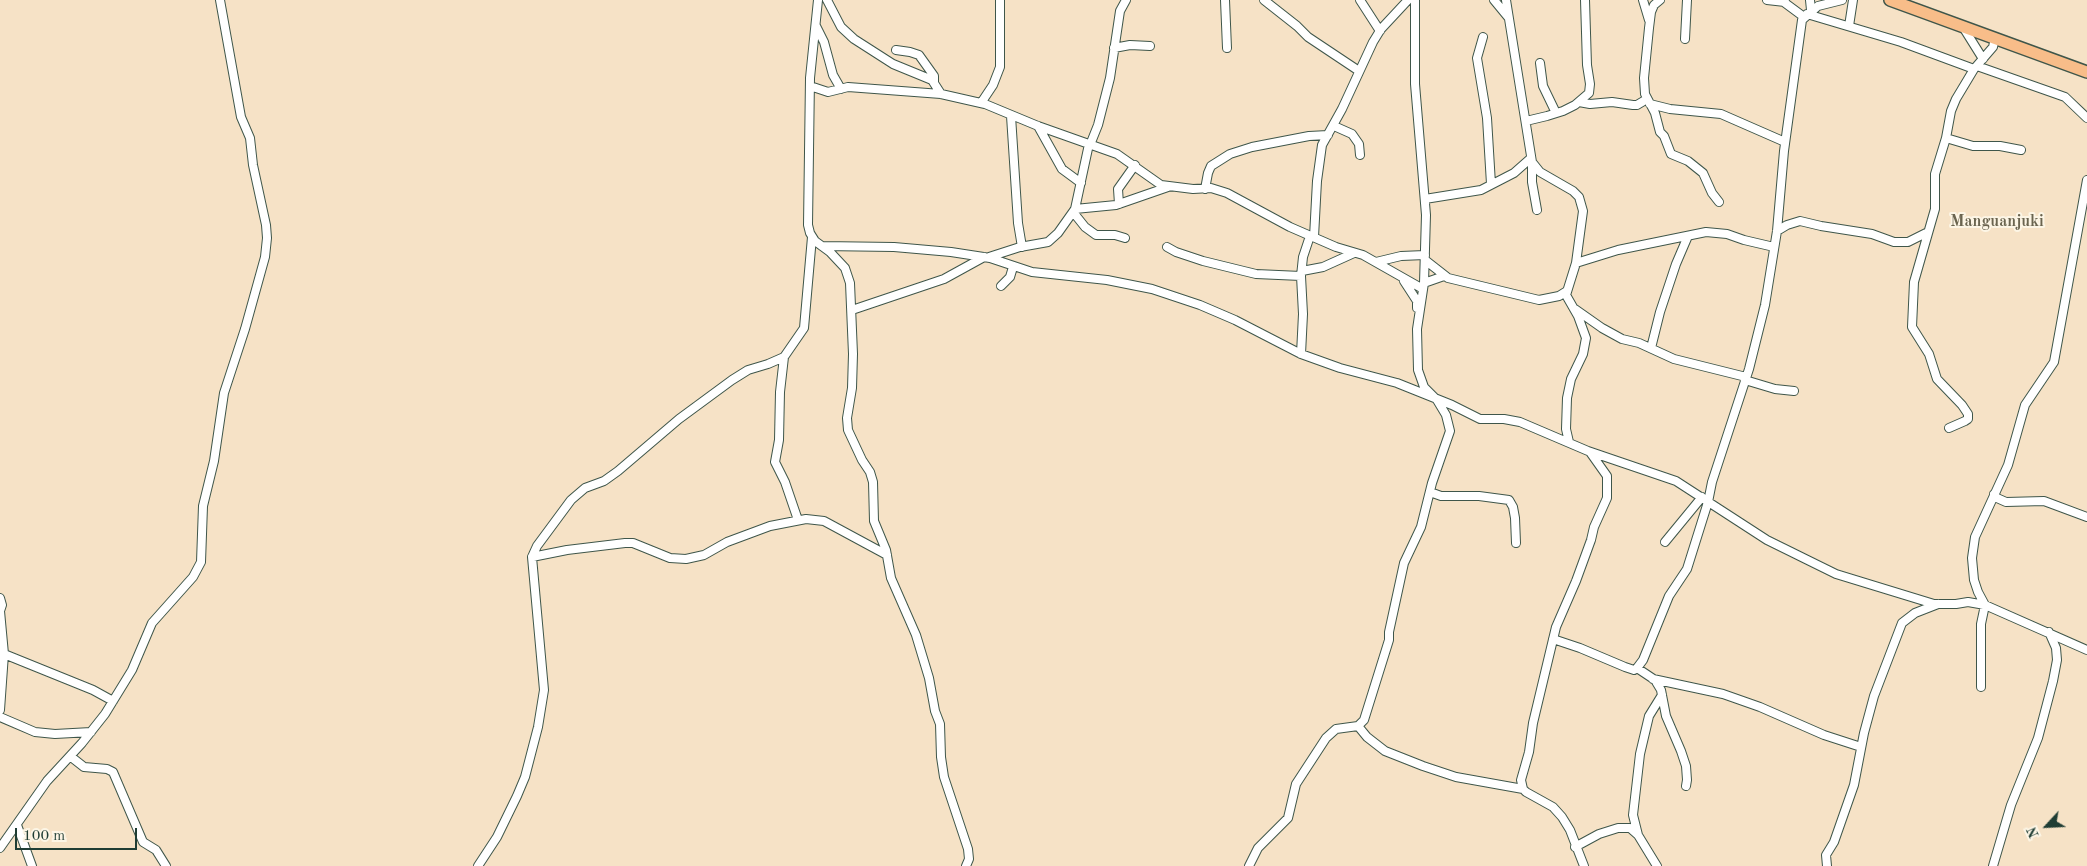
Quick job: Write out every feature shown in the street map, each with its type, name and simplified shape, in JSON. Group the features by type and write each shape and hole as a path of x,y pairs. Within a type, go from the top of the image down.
{"main road":[{"path":"1890,0 2087,72"}],"street":[{"path":"0,848 47,781 91,732 113,701 132,670 152,623 192,577 201,562 203,506 214,460 224,393 246,329 265,257 266,224 253,165 249,134 239,108 220,0"},
{"path":"798,520 776,462 784,357 804,328 812,237 808,225 807,200 810,86 818,0"},
{"path":"827,0 841,28 854,40 893,64 934,82"},
{"path":"981,103 997,76 1000,67 1000,0"},
{"path":"852,310 944,279 986,258 1052,239 1074,211 1090,145 1098,125 1120,11 1126,0"},
{"path":"1225,0 1227,48"},
{"path":"1264,0 1297,26 1308,38 1359,71"},
{"path":"1360,0 1380,31"},
{"path":"1301,354 1303,257 1312,237 1322,145 1334,126 1380,31 1408,0"},
{"path":"1415,0 1415,84 1425,199 1424,286 1418,318"},
{"path":"1494,0 1508,17"},
{"path":"1506,0 1532,160 1532,182 1537,210"},
{"path":"1526,121 1556,113 1579,102 1589,93 1585,0"},
{"path":"1643,0 1650,22"},
{"path":"1660,0 1654,6 1650,22 1644,86 1660,132 1664,136 1671,154 1688,161 1703,173 1712,193 1719,202"},
{"path":"1685,39 1687,0"},
{"path":"1767,0 1783,1 1807,14 1901,42 2065,97 2087,118"},
{"path":"1553,639 1634,670 1643,660 1669,596 1687,570 1705,500 1745,378 1765,305 1777,231 1785,142 1800,26 1807,14 1810,0"},
{"path":"1807,14 1818,6 1842,0"},
{"path":"1849,26 1853,0"},
{"path":"816,26 824,42 833,75 841,89"},
{"path":"1963,26 1983,59"},
{"path":"1483,37 1477,50 1477,58 1487,118 1491,184"},
{"path":"1949,428 1966,421 1968,414 1938,379 1929,354 1912,327 1916,273 1936,204 1935,174 1946,138 1948,119 1956,99 1976,67 1993,47 1996,38"},
{"path":"1114,48 1130,44 1150,46"},
{"path":"896,50 919,55 934,76 934,82 941,94"},
{"path":"1540,64 1543,86 1556,113"},
{"path":"810,86 828,92 848,87 941,94 981,103 1011,116 1117,154 1135,165 1160,185 1227,193 1290,227 1376,262 1402,278 1424,286 1444,276"},
{"path":"1579,102 1590,104 1612,102 1637,105 1649,101 1670,109 1721,114 1785,142"},
{"path":"1011,116 1018,223 1022,247"},
{"path":"1038,126 1062,169 1081,183"},
{"path":"1334,126 1352,134 1359,144 1360,155"},
{"path":"1204,189 1211,166 1230,154 1252,147 1309,136 1328,135"},
{"path":"1946,138 1973,146 2000,146 2021,150"},
{"path":"1425,199 1481,190 1505,178 1532,160"},
{"path":"1532,160 1540,172 1573,191 1579,197 1583,210 1576,263 1567,291 1568,299 1584,331 1586,344 1571,379 1567,398 1565,421 1569,442"},
{"path":"1119,204 1118,189 1135,165"},
{"path":"1981,687 1981,624 1985,606 1974,580 1973,544 2008,465 2025,405 2054,362 2087,180"},
{"path":"1074,211 1119,204 1170,186"},
{"path":"1074,211 1085,227 1096,235 1115,235 1125,238"},
{"path":"1777,231 1787,225 1800,221 1872,234 1894,242 1908,242 1928,232"},
{"path":"1576,263 1618,250 1716,232 1774,247"},
{"path":"1650,348 1676,264 1688,236"},
{"path":"812,237 830,252 844,268 850,283 852,388 846,418 848,430 862,460 870,472 873,482 874,521 887,555 891,578 916,635 929,678 935,712 940,724 940,757 944,777 968,849 969,859 966,866"},
{"path":"822,246 922,249 986,258 1032,272 1107,280 1152,289 1200,305 1235,320 1301,354 1349,371 1397,384 1452,405 1480,419 1510,420 1588,451 1676,481 1767,540 1836,574 1934,604 1968,602 1985,606 2087,650"},
{"path":"1167,246 1176,252 1203,261 1256,274 1302,274 1324,267 1354,253"},
{"path":"1376,262 1402,256 1425,258 1444,276 1539,300 1559,296 1567,291"},
{"path":"1001,286 1010,277 1013,266"},
{"path":"1249,866 1258,848 1288,818 1296,784 1326,738 1336,729 1358,726 1367,714 1371,696 1381,670 1404,563 1421,527 1430,492 1450,431 1449,421 1437,400 1424,387 1420,379 1417,360 1417,301 1402,278"},
{"path":"1574,309 1615,335 1674,359 1745,378 1775,389 1794,391"},
{"path":"478,866 493,843 525,778 538,727 544,690 532,557 537,546 571,500 586,488 604,481 618,471 671,425 732,380 748,370 784,357"},
{"path":"1523,789 1521,775 1529,752 1558,620 1576,581 1606,498 1607,476 1599,462 1588,451"},
{"path":"1430,492 1441,496 1479,496 1509,500 1512,503 1514,512 1516,543"},
{"path":"1994,494 2002,501 2044,501 2087,517"},
{"path":"1665,542 1705,500"},
{"path":"532,557 567,550 633,543 670,558 686,559 704,555 727,542 770,526 798,520 824,521 887,555"},
{"path":"0,598 4,654 0,710"},
{"path":"1827,866 1826,855 1834,842 1854,785 1861,747 1874,696 1902,623 1915,613 1938,603"},
{"path":"1993,866 2011,805 2038,738 2056,669 2056,648 2049,632"},
{"path":"4,654 92,690 113,701"},
{"path":"1637,668 1658,684 1666,716 1686,766 1686,786"},
{"path":"1653,679 1722,694 1767,710 1824,735 1861,747"},
{"path":"1638,835 1633,814 1640,754 1649,716 1662,695"},
{"path":"0,717 35,732 55,734 91,732"},
{"path":"1358,726 1367,737 1385,751 1423,766 1456,777 1523,789 1558,812 1570,830 1584,866"},
{"path":"70,756 84,767 112,772 144,842 156,850 166,866"},
{"path":"17,825 32,866"},
{"path":"1575,846 1599,834 1618,828 1630,828 1638,835 1657,866"}],"district":[{"name":"Manguanjuki","path":"1997,222"}]}
